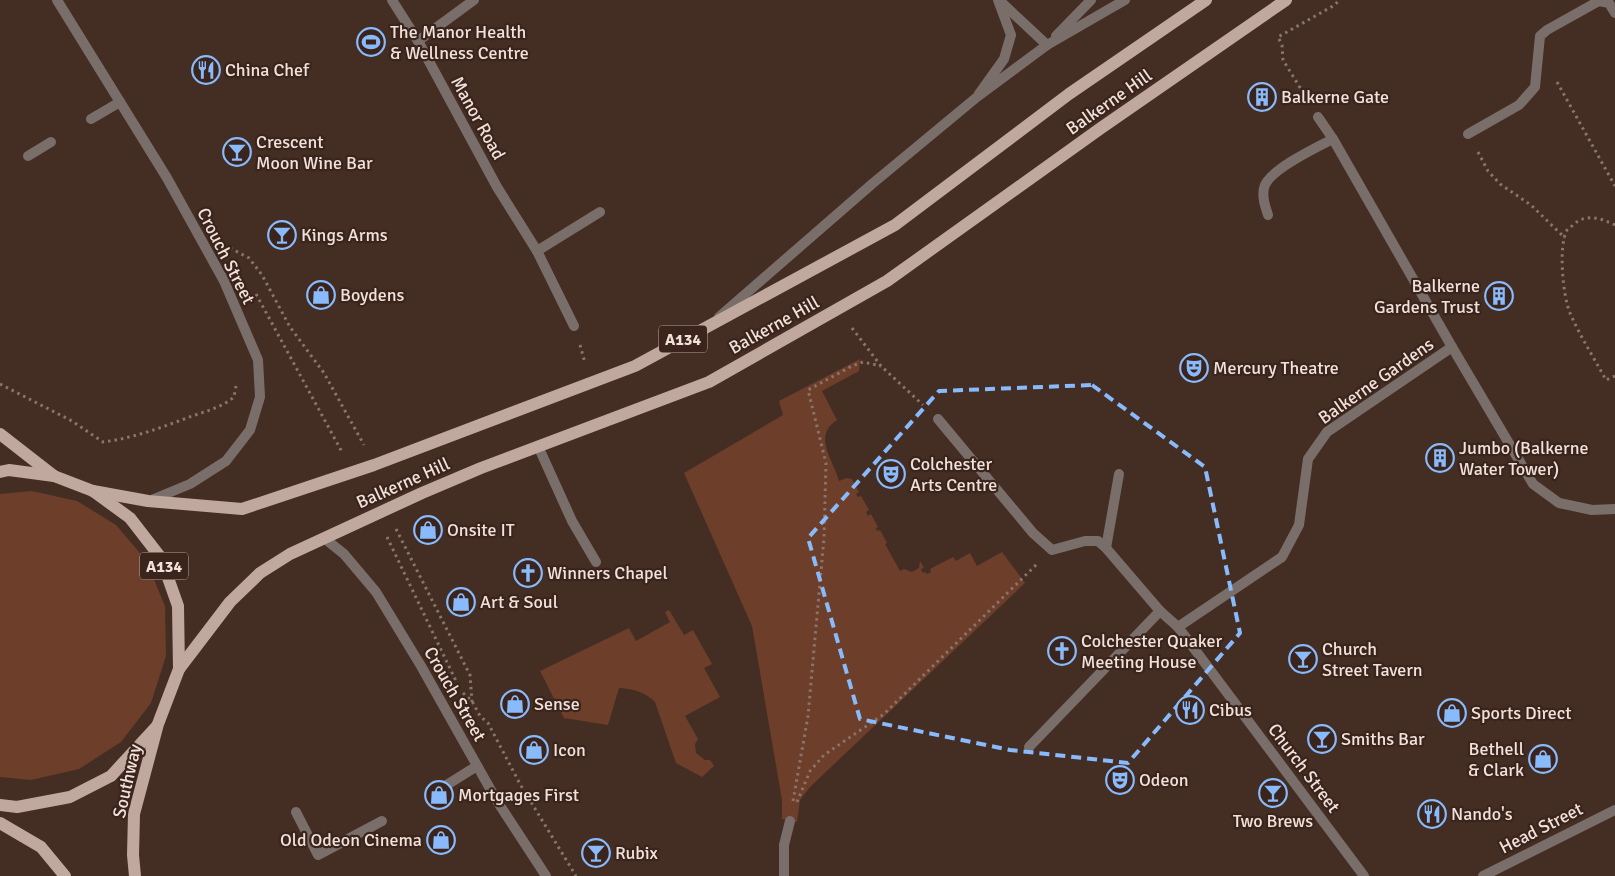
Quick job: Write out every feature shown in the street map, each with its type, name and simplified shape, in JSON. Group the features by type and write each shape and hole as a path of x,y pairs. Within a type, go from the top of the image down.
{"main road":[{"name":"Balkerne Hill","path":"93,491 148,501 242,509 374,465 634,366 895,225 1069,94 1206,0"},
{"name":"Balkerne Hill","path":"179,669 230,602 260,573 290,554 481,468 709,382 887,282 1101,128 1286,0"},
{"name":"Southway","path":"0,434 54,476"},
{"name":"Southway","path":"0,472 9,470 54,476 93,491 130,518 161,558 178,606 179,669 158,724 134,814 133,855 135,876"},
{"name":"Southway","path":"0,804 17,807 70,797 111,776 158,724"},
{"path":"0,823 41,847 65,876"}],"street":[{"name":"Crouch Street","path":"57,0 167,178 224,282 258,360 260,398 250,430 226,461 190,484 148,501"},
{"name":"Manor Road","path":"392,0 418,41 497,187 537,251 574,326"},
{"path":"418,41 474,0"},
{"path":"998,0 1047,45"},
{"path":"977,97 1004,59 1011,35 998,0"},
{"path":"1047,45 1092,0"},
{"path":"711,324 872,184 977,97 1047,45 1125,0"},
{"path":"1468,134 1518,105 1535,87 1540,36 1547,30 1599,1 1609,3 1615,13"},
{"path":"91,119 120,102"},
{"path":"1318,117 1333,139 1452,347"},
{"path":"1268,215 1264,201 1264,188 1268,178 1291,162 1333,139"},
{"path":"28,156 51,142"},
{"path":"537,251 600,212"},
{"name":"Balkerne Gardens","path":"1178,627 1282,557 1298,526 1308,459 1327,432 1452,347 1533,484 1559,503 1592,510 1615,509"},
{"path":"938,419 1033,533 1052,550 1085,541 1098,541 1106,548"},
{"path":"538,446 572,521 596,562"},
{"path":"1106,548 1119,474"},
{"name":"Crouch Street","path":"324,538 344,554 376,592 421,666 497,800 546,876"},
{"name":"Church Street","path":"1106,548 1160,611 1178,627 1364,876"},
{"path":"1029,747 1160,611"},
{"path":"445,786 477,766"},
{"name":"Head Street","path":"1483,876 1615,810"},
{"path":"296,812 318,855 382,821"},
{"path":"784,876 784,845 790,821"}],"path":[{"path":"1330,0 1333,6"},
{"path":"1318,117 1283,60 1282,45 1278,37 1333,6 1340,0"},
{"path":"1537,64 1553,74 1615,186"},
{"path":"1468,134 1488,171 1500,184 1531,205 1565,238"},
{"path":"1615,225 1601,218 1587,218 1577,221 1567,231 1563,246 1565,295 1570,312 1606,380 1615,376"},
{"path":"224,247 230,248 249,258 262,275 290,327 324,372 368,452"},
{"path":"230,248 234,255"},
{"path":"255,294 342,452"},
{"path":"574,326 591,382"},
{"path":"852,328 882,366 908,393 938,419"},
{"path":"790,821 808,716 824,538 826,463 808,390 863,362 882,366"},
{"path":"0,384 72,421 103,442 164,427 225,404 234,397 237,381"},
{"path":"394,526 470,675 472,701"},
{"path":"387,536 458,683"},
{"path":"790,821 810,772 824,755 884,714 1052,550"},
{"name":"Crouch Street","path":"462,692 472,701 480,716 488,723 520,784 576,876"}],"highlighted area":[{"path":"1092,385 1205,467 1240,633 1128,763 1010,750 860,719 808,538 939,391"}],"shaded area":[{"path":"860,359 859,371 822,391 837,420 826,433 826,448 839,481 847,478 852,479 859,492 856,494 858,497 861,496 869,510 866,512 868,516 871,514 878,527 876,528 877,531 880,530 887,543 885,544 900,571 904,569 912,572 919,568 920,561 924,568 921,569 923,573 927,574 931,572 930,569 953,557 956,561 970,553 977,566 1002,552 1025,583 810,787 800,800 797,822 782,819 782,800 752,626 684,473 783,415 779,401"},
{"path":"32,491 77,501 116,525 146,560 165,606 166,656 151,703 121,742 79,769 31,780 0,777 0,494"},
{"path":"669,610 684,635 693,630 712,664 704,668 720,697 685,716 698,739 695,744 696,753 705,760 710,760 714,766 702,777 676,763 655,702 643,693 619,688 608,725 564,718 540,671 629,628 636,641 670,622 665,612"}],"place":[{"name":"The Manor Health & Wellness Centre","path":"371,42"},
{"name":"China Chef","path":"206,70"},
{"name":"Balkerne Gate","path":"1262,97"},
{"name":"Crescent Moon Wine Bar","path":"237,152"},
{"name":"Kings Arms","path":"282,235"},
{"name":"Boydens","path":"321,295"},
{"name":"Balkerne Gardens Trust","path":"1499,296"},
{"name":"Mercury Theatre","path":"1194,368"},
{"name":"Jumbo (Balkerne Water Tower)","path":"1440,458"},
{"name":"Colchester Arts Centre","path":"891,474"},
{"name":"Onsite IT","path":"428,530"},
{"name":"Winners Chapel","path":"528,573"},
{"name":"Art & Soul","path":"461,602"},
{"name":"Colchester Quaker Meeting House","path":"1062,651"},
{"name":"Church Street Tavern","path":"1303,659"},
{"name":"Sense","path":"515,704"},
{"name":"Cibus","path":"1190,710"},
{"name":"Sports Direct","path":"1452,713"},
{"name":"Smiths Bar","path":"1322,739"},
{"name":"Icon","path":"534,750"},
{"name":"Bethell & Clark","path":"1543,759"},
{"name":"Odeon","path":"1120,780"},
{"name":"Two Brews","path":"1273,793"},
{"name":"Mortgages First","path":"439,795"},
{"name":"Nando's","path":"1432,814"},
{"name":"Old Odeon Cinema","path":"441,840"},
{"name":"Rubix","path":"596,853"}]}
